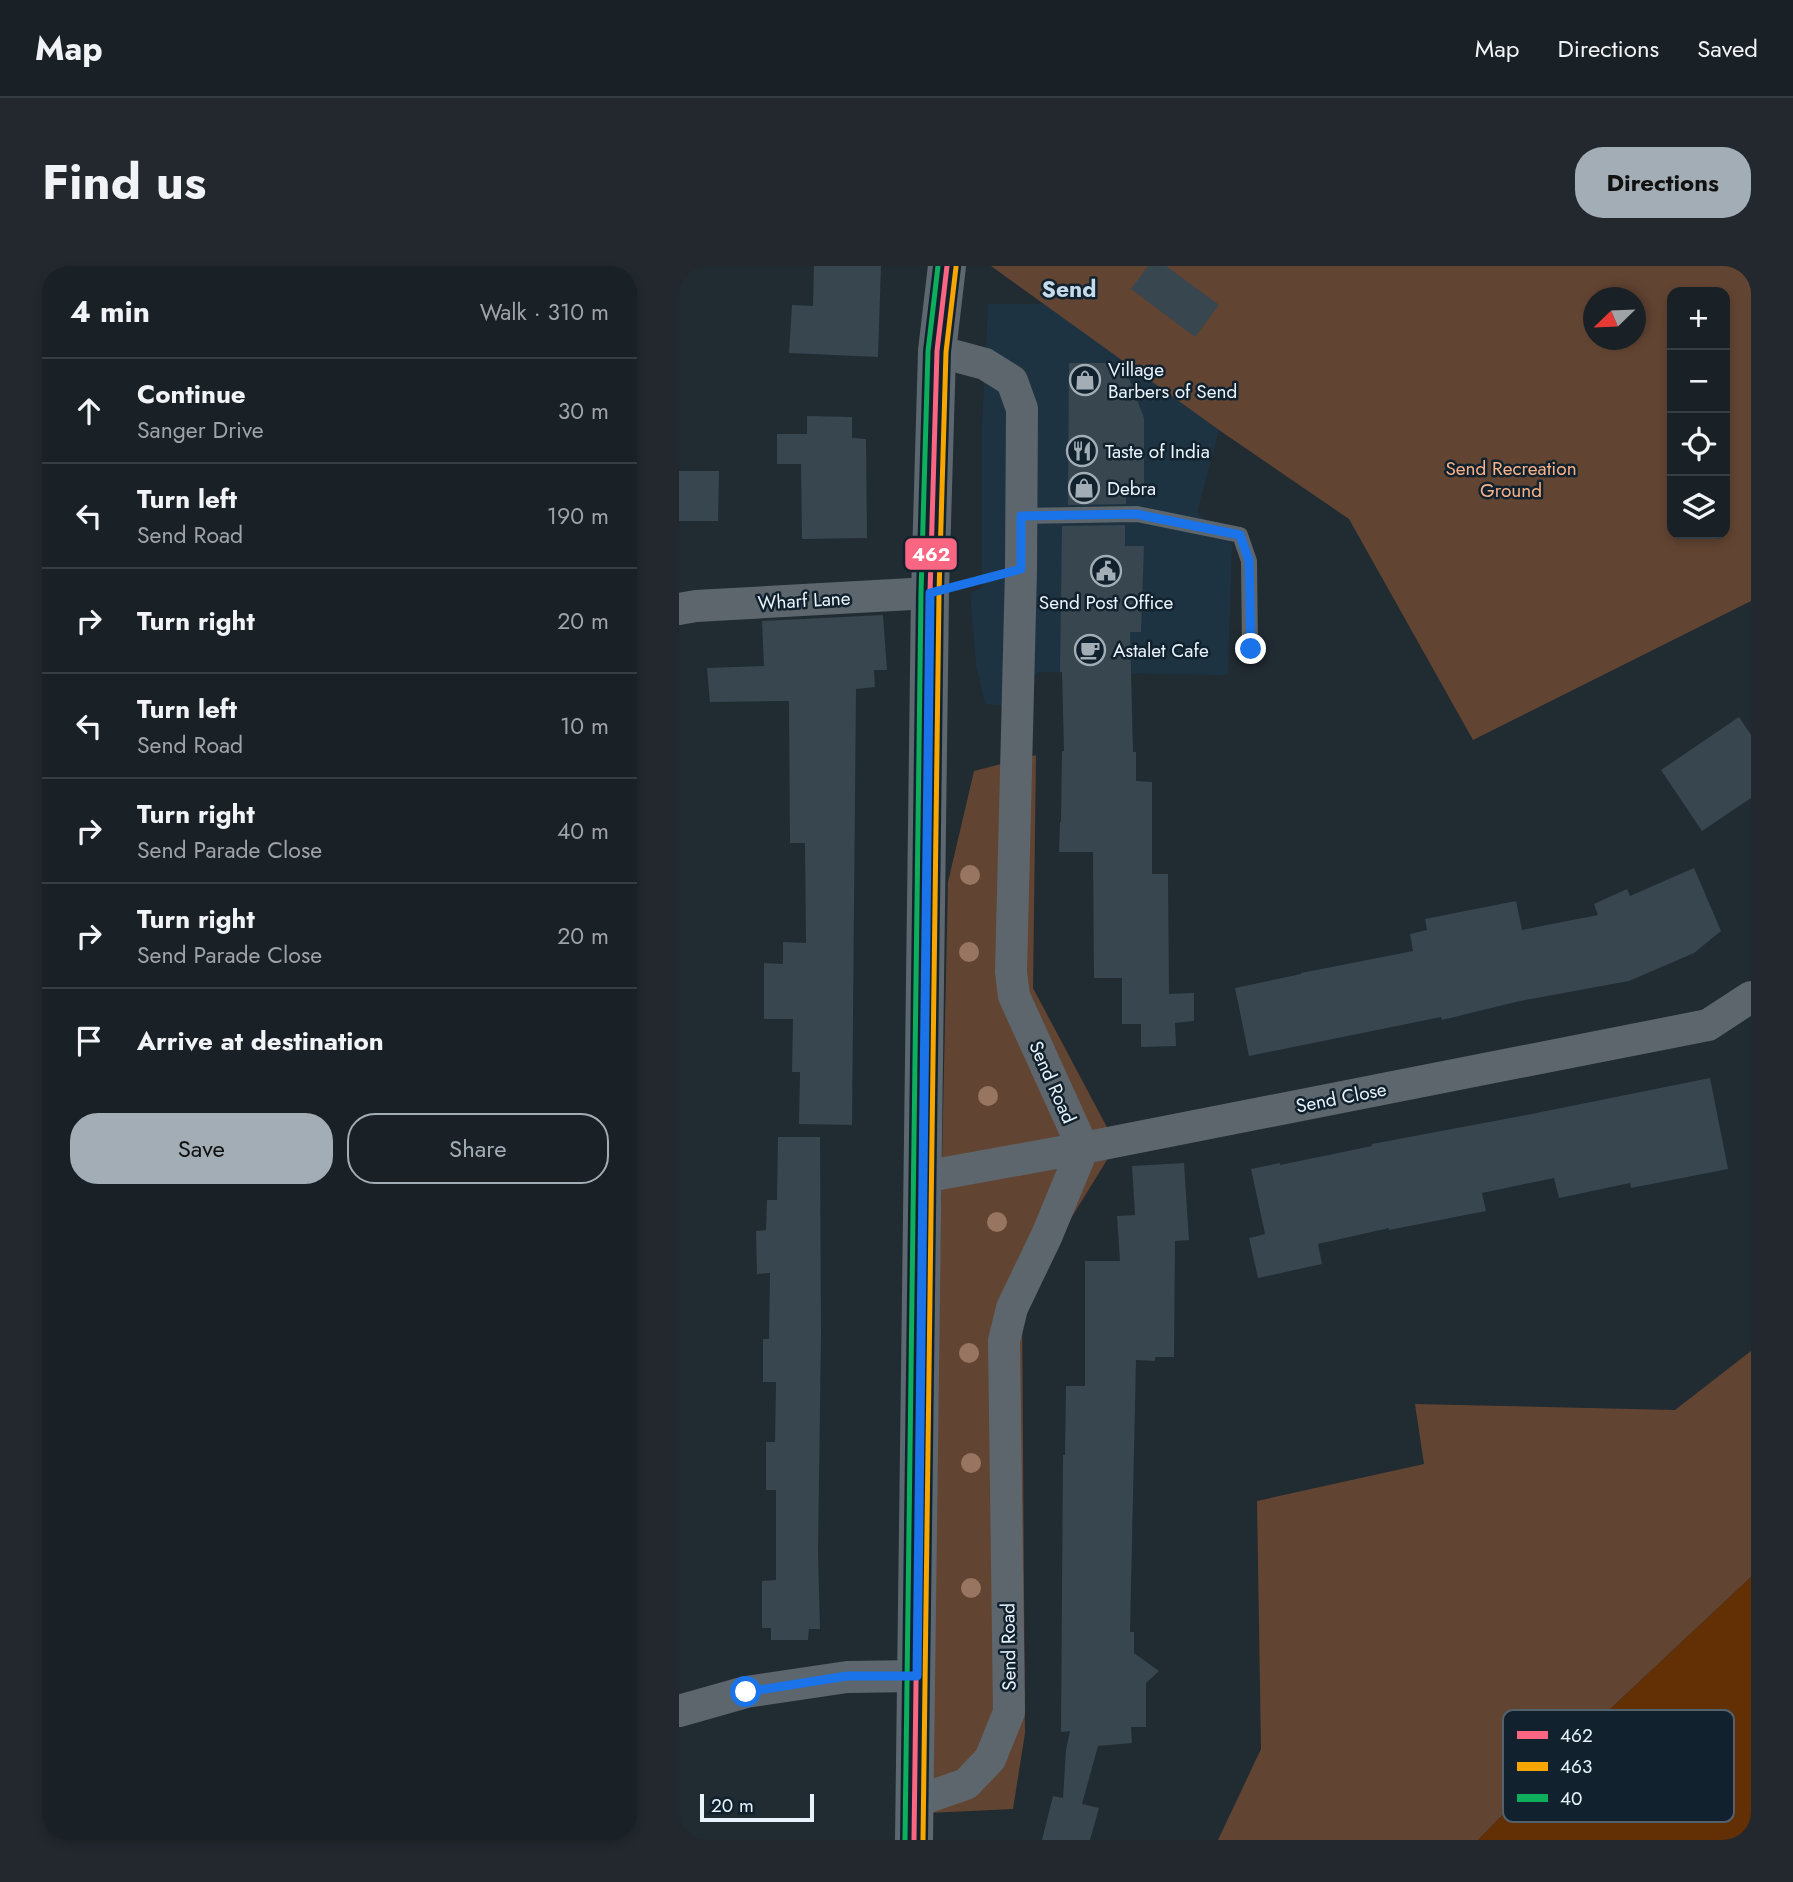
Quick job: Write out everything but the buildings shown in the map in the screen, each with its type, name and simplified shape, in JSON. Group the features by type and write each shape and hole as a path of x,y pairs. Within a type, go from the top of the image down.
{"main road":[{"path":"914,1840 930,593 937,351 947,266"}],"street":[{"name":"Send Road","path":"914,1802 967,1784 991,1759 1009,1712 1005,1341 1012,1308 1047,1235 1083,1148 1014,996 1011,972 1021,569 1022,409 1012,381 985,364 937,351"},
{"name":"Wharf Lane","path":"679,609 930,593"},
{"name":"Send Close","path":"923,1177 1708,1025 1751,997"},
{"path":"679,1711 746,1692 847,1676 917,1676"}],"lane":[{"path":"1021,516 1136,514 1240,535 1249,561 1251,649"}],"path":[{"path":"930,593 1021,569"}],"shaded area":[{"path":"988,304 1045,304 1219,430 1197,512 1232,544 1228,675 1039,672 1004,706 985,704 976,664 970,593 982,588 982,426"},
{"path":"1751,1577 1751,1840 1478,1840 1503,1815 1503,1822 1734,1822 1734,1710 1609,1710"}],"green space":[{"name":"Send Recreation Ground","path":"991,266 1751,266 1751,601 1473,740 1349,519 1219,430"},
{"path":"1036,755 1033,988 1109,1131 1110,1155 1022,1298 1025,1733 1013,1809 928,1813 948,882 974,771"},
{"path":"1751,1351 1751,1577 1609,1710 1503,1710 1503,1815 1478,1840 1218,1840 1261,1749 1257,1501 1424,1464 1415,1404 1675,1410"}],"transit line":[{"name":"40","path":"905,1840 921,593 928,351 938,266"},
{"name":"462","path":"914,1840 930,593 937,351 947,266"},
{"name":"463","path":"923,1840 939,593 946,352 956,267"}],"place":[{"name":"Village Barbers of Send","path":"1085,380"},
{"name":"Taste of India","path":"1082,451"},
{"name":"Debra","path":"1084,488"},
{"name":"Send Post Office","path":"1106,571"},
{"name":"Astalet Cafe","path":"1090,650"}],"district":[{"name":"Send","path":"1069,289"}],"route":[{"path":"746,1692 847,1676 917,1676 930,593 1021,569 1021,516 1136,514 1240,535 1249,561 1251,649"}]}
